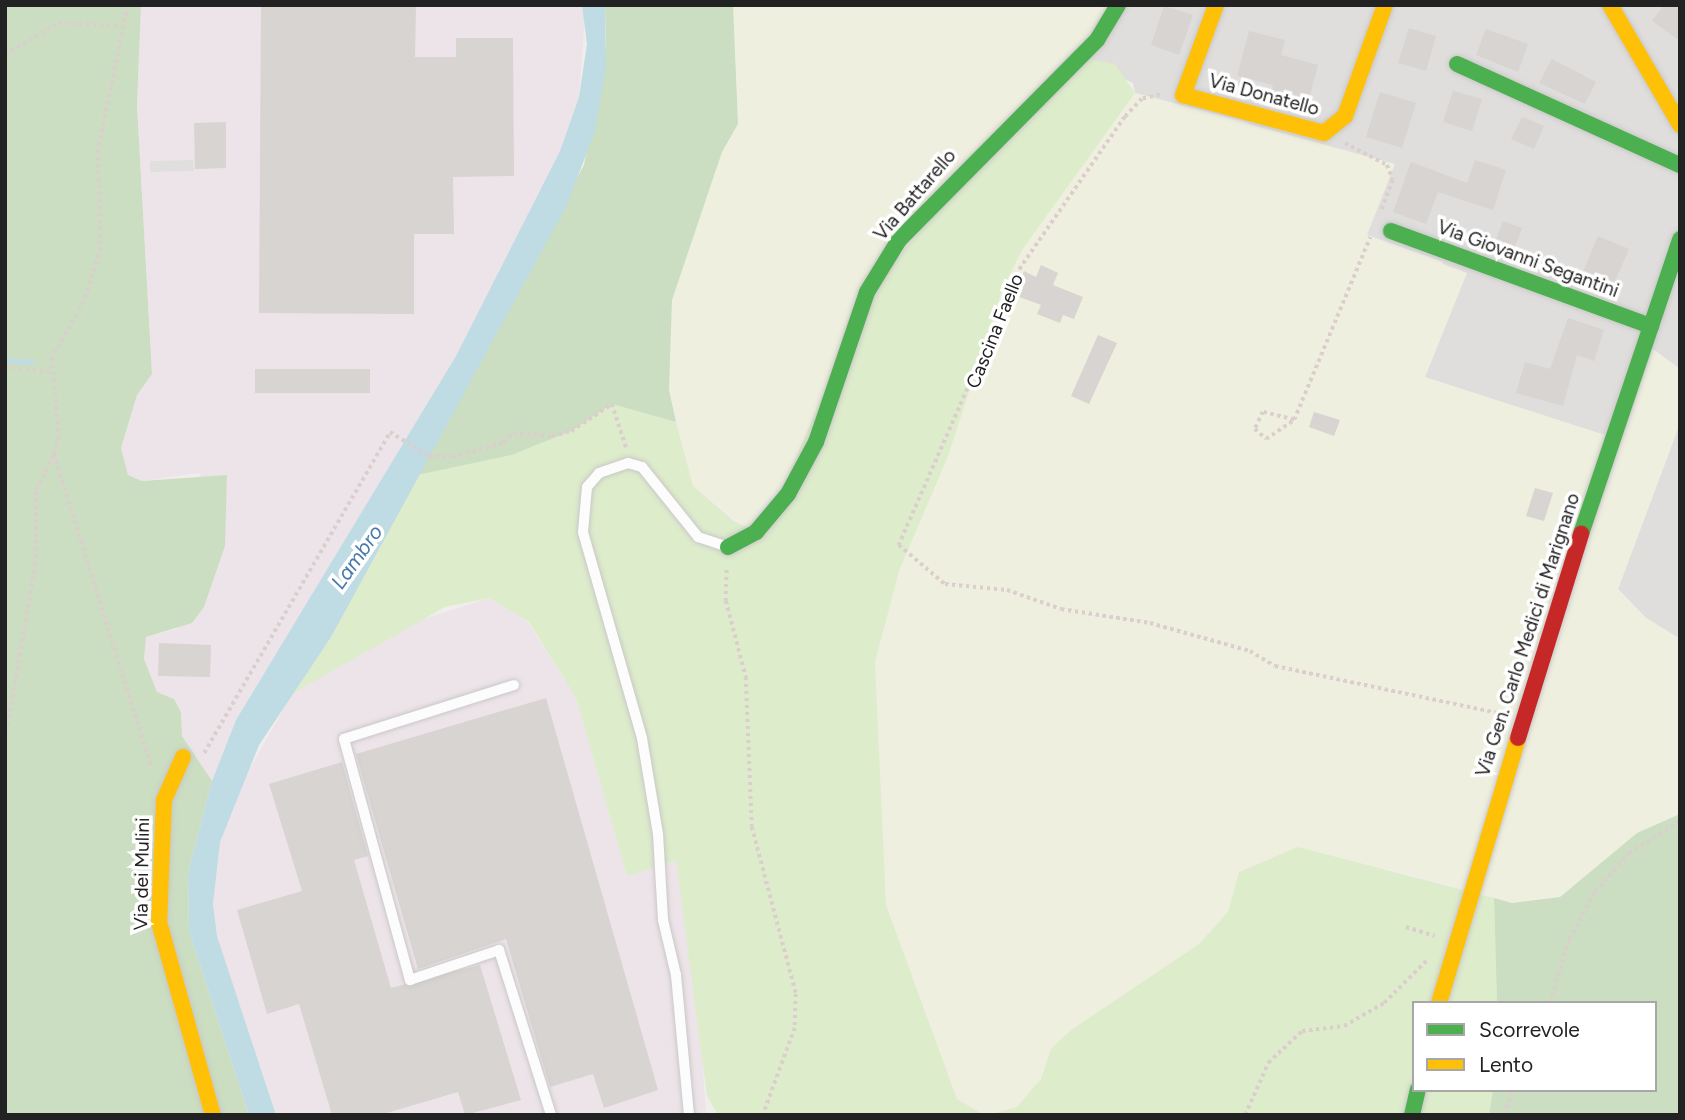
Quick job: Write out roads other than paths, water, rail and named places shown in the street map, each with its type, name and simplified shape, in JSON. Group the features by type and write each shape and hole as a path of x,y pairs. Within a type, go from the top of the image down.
{"street":[{"name":"Via Battarello","path":"728,547 757,532 788,494 816,442 867,292 899,240 1097,40 1118,5"},
{"name":"Via Donatello","path":"1216,5 1183,95 1324,133 1345,116 1385,5"},
{"path":"1610,5 1680,125"},
{"path":"1457,64 1680,165"},
{"name":"Via Giovanni Segantini","path":"1391,231 1651,326"},
{"name":"Via Gen. Carlo Medici di Marignano","path":"1439,1001 1452,947 1523,719 1680,239"},
{"name":"Via dei Mulini","path":"183,757 164,800 159,922 213,1115"},
{"path":"1412,1115 1418,1092"}],"lane":[{"path":"690,1115 642,737 583,532 587,487 599,473 628,463 654,476 698,537 728,547"},
{"path":"514,685 344,739 410,980 499,950 550,1114"}],"water":[{"name":"Lambro","path":"582,5 605,5 606,67 595,131 567,205 331,637 259,745 220,842 213,904 217,936 276,1115 249,1115 189,931 188,873 212,781 236,720 456,356 560,151 579,97 587,44"}],"waterway":[{"path":"5,360 32,362"}]}
